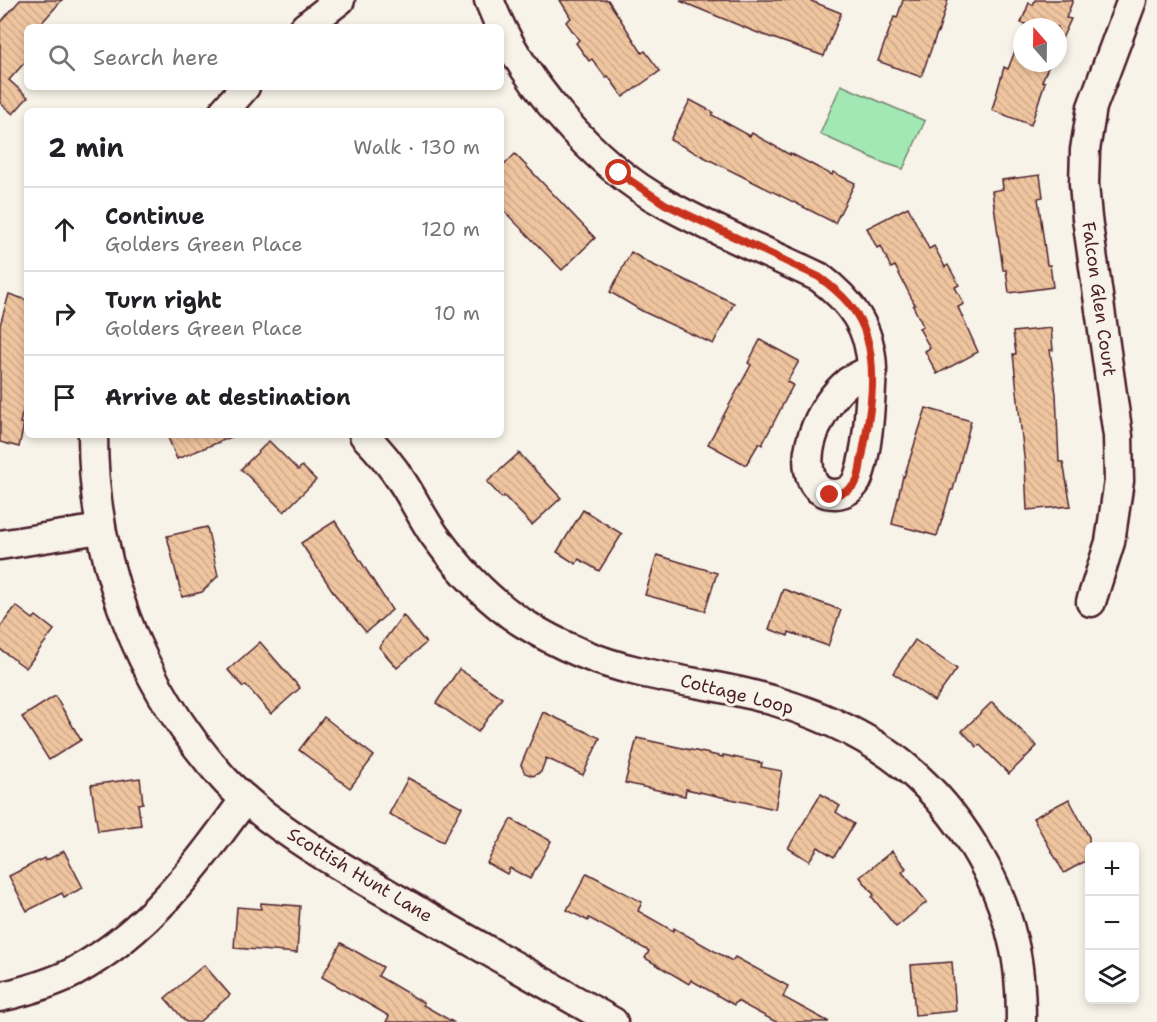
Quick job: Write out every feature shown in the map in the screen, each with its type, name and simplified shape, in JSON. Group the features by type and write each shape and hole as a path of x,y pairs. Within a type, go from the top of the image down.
{"street":[{"path":"309,24 340,0"},
{"path":"489,0 499,24"},
{"name":"Falcon Glen Court","path":"1090,602 1110,542 1119,481 1118,436 1087,218 1084,184 1085,150 1092,107 1132,0"},
{"path":"504,32 554,107 584,143 619,173 665,204 819,277 840,293 856,313 867,336 872,369"},
{"path":"227,108 242,90"},
{"name":"Scottish Hunt Lane","path":"93,438 93,464 100,529 111,580 129,630 153,680 182,727 223,779 300,842 353,875 613,1022"},
{"name":"Cottage Loop","path":"367,438 402,482 434,534 461,570 492,600 522,622 558,642 605,662 635,671 749,694 796,708 833,723 885,752 908,768 933,793 961,828 981,858 1000,899 1013,941 1021,988 1021,1022"},
{"path":"0,545 100,529"},
{"path":"0,997 36,988 74,972 116,944 156,910 192,871 245,799"}],"green space":[{"path":"841,85 925,121 903,169 881,162 820,134"}],"building":[{"path":"20,0 62,0 41,24 24,24 24,63 9,80 28,97 13,114 0,103 0,23"},
{"path":"560,0 608,0 642,53 645,51 660,71 623,97 608,76 606,78 592,59 589,61 576,43 579,40 566,22 571,18"},
{"path":"809,0 841,13 824,56 758,33 680,1"},
{"path":"903,0 948,0 921,77 878,61 894,17 897,18"},
{"path":"1035,0 1073,0 1066,18 1023,18 1029,3 1033,5"},
{"path":"1013,56 1013,72 1046,72 1031,125 992,110 1004,67 1008,69"},
{"path":"690,100 750,136 752,133 790,155 790,153 832,175 833,172 855,183 835,223 670,140"},
{"path":"515,154 595,238 562,270 504,211 504,165"},
{"path":"1040,175 1043,197 1038,198 1047,265 1050,265 1053,287 1009,293 1006,270 1003,270 992,191 1003,189 1002,180"},
{"path":"908,207 929,249 934,246 945,267 948,265 959,285 955,287 964,304 958,307 978,352 937,374 925,351 930,348 919,328 923,326 913,306 915,305 895,266 891,268 881,246 877,248 867,228"},
{"path":"631,252 649,263 734,303 713,344 642,311 610,292"},
{"path":"9,294 24,299 24,406 20,423 24,424 19,447 0,442 0,325"},
{"path":"1051,328 1053,350 1050,350 1056,394 1059,462 1063,462 1071,506 1027,510 1013,332"},
{"path":"760,340 799,361 787,382 793,385 762,445 759,443 746,465 708,444 751,365 748,363"},
{"path":"926,408 971,421 953,490 951,490 937,536 892,524 903,476"},
{"path":"168,438 229,438 177,459"},
{"path":"269,441 298,470 302,466 316,480 284,512 241,469"},
{"path":"519,453 561,498 532,525 487,482"},
{"path":"583,510 622,534 599,571 579,559 576,564 557,552"},
{"path":"335,521 392,610 366,632 338,599 301,543"},
{"path":"207,527 218,576 202,592 182,597 167,536"},
{"path":"657,555 717,573 705,611 645,595"},
{"path":"783,589 841,610 828,646 789,632 788,636 769,629"},
{"path":"16,606 33,619 36,616 54,630 26,668 0,649 0,627"},
{"path":"403,615 426,643 397,668 379,647"},
{"path":"915,640 957,669 934,701 893,673"},
{"path":"260,642 300,688 271,714 246,685 243,687 228,670"},
{"path":"459,669 502,698 478,732 436,703"},
{"path":"55,696 81,740 49,760 22,717"},
{"path":"992,702 1037,746 1009,774 980,745 977,747 962,731"},
{"path":"543,712 600,738 583,775 546,758 541,772 533,776 525,773 521,765"},
{"path":"324,717 374,756 350,788 299,750"},
{"path":"637,738 762,763 761,767 782,771 775,809 686,789 685,796 625,783"},
{"path":"140,778 143,803 138,804 141,825 98,831 91,785"},
{"path":"408,778 462,807 443,842 389,814"},
{"path":"821,794 840,806 836,812 854,824 834,857 818,847 809,861 788,848"},
{"path":"1069,799 1089,837 1089,842 1085,842 1085,861 1064,873 1033,818"},
{"path":"511,819 551,841 530,879 510,868 507,874 487,863"},
{"path":"64,851 83,888 64,897 62,893 27,911 9,876 44,858 45,861"},
{"path":"892,851 906,868 902,872 927,902 896,927 872,897 874,895 860,877"},
{"path":"587,873 642,902 638,911 673,931 674,928 732,961 735,957 788,986 783,997 829,1022 776,1022 737,1001 734,1005 691,980 689,984 645,958 649,951 589,918 588,921 567,910"},
{"path":"261,903 300,906 297,953 234,948 237,907 261,909"},
{"path":"341,943 383,967 378,976 453,1022 386,1022 389,1016 322,977"},
{"path":"952,962 956,1011 915,1015 911,965"},
{"path":"204,965 230,995 199,1022 186,1022 165,998"}],"route":[{"path":"619,173 665,204 819,277 840,293 856,313 867,336 872,361 867,429 857,480 850,489 840,494 830,495"}]}
